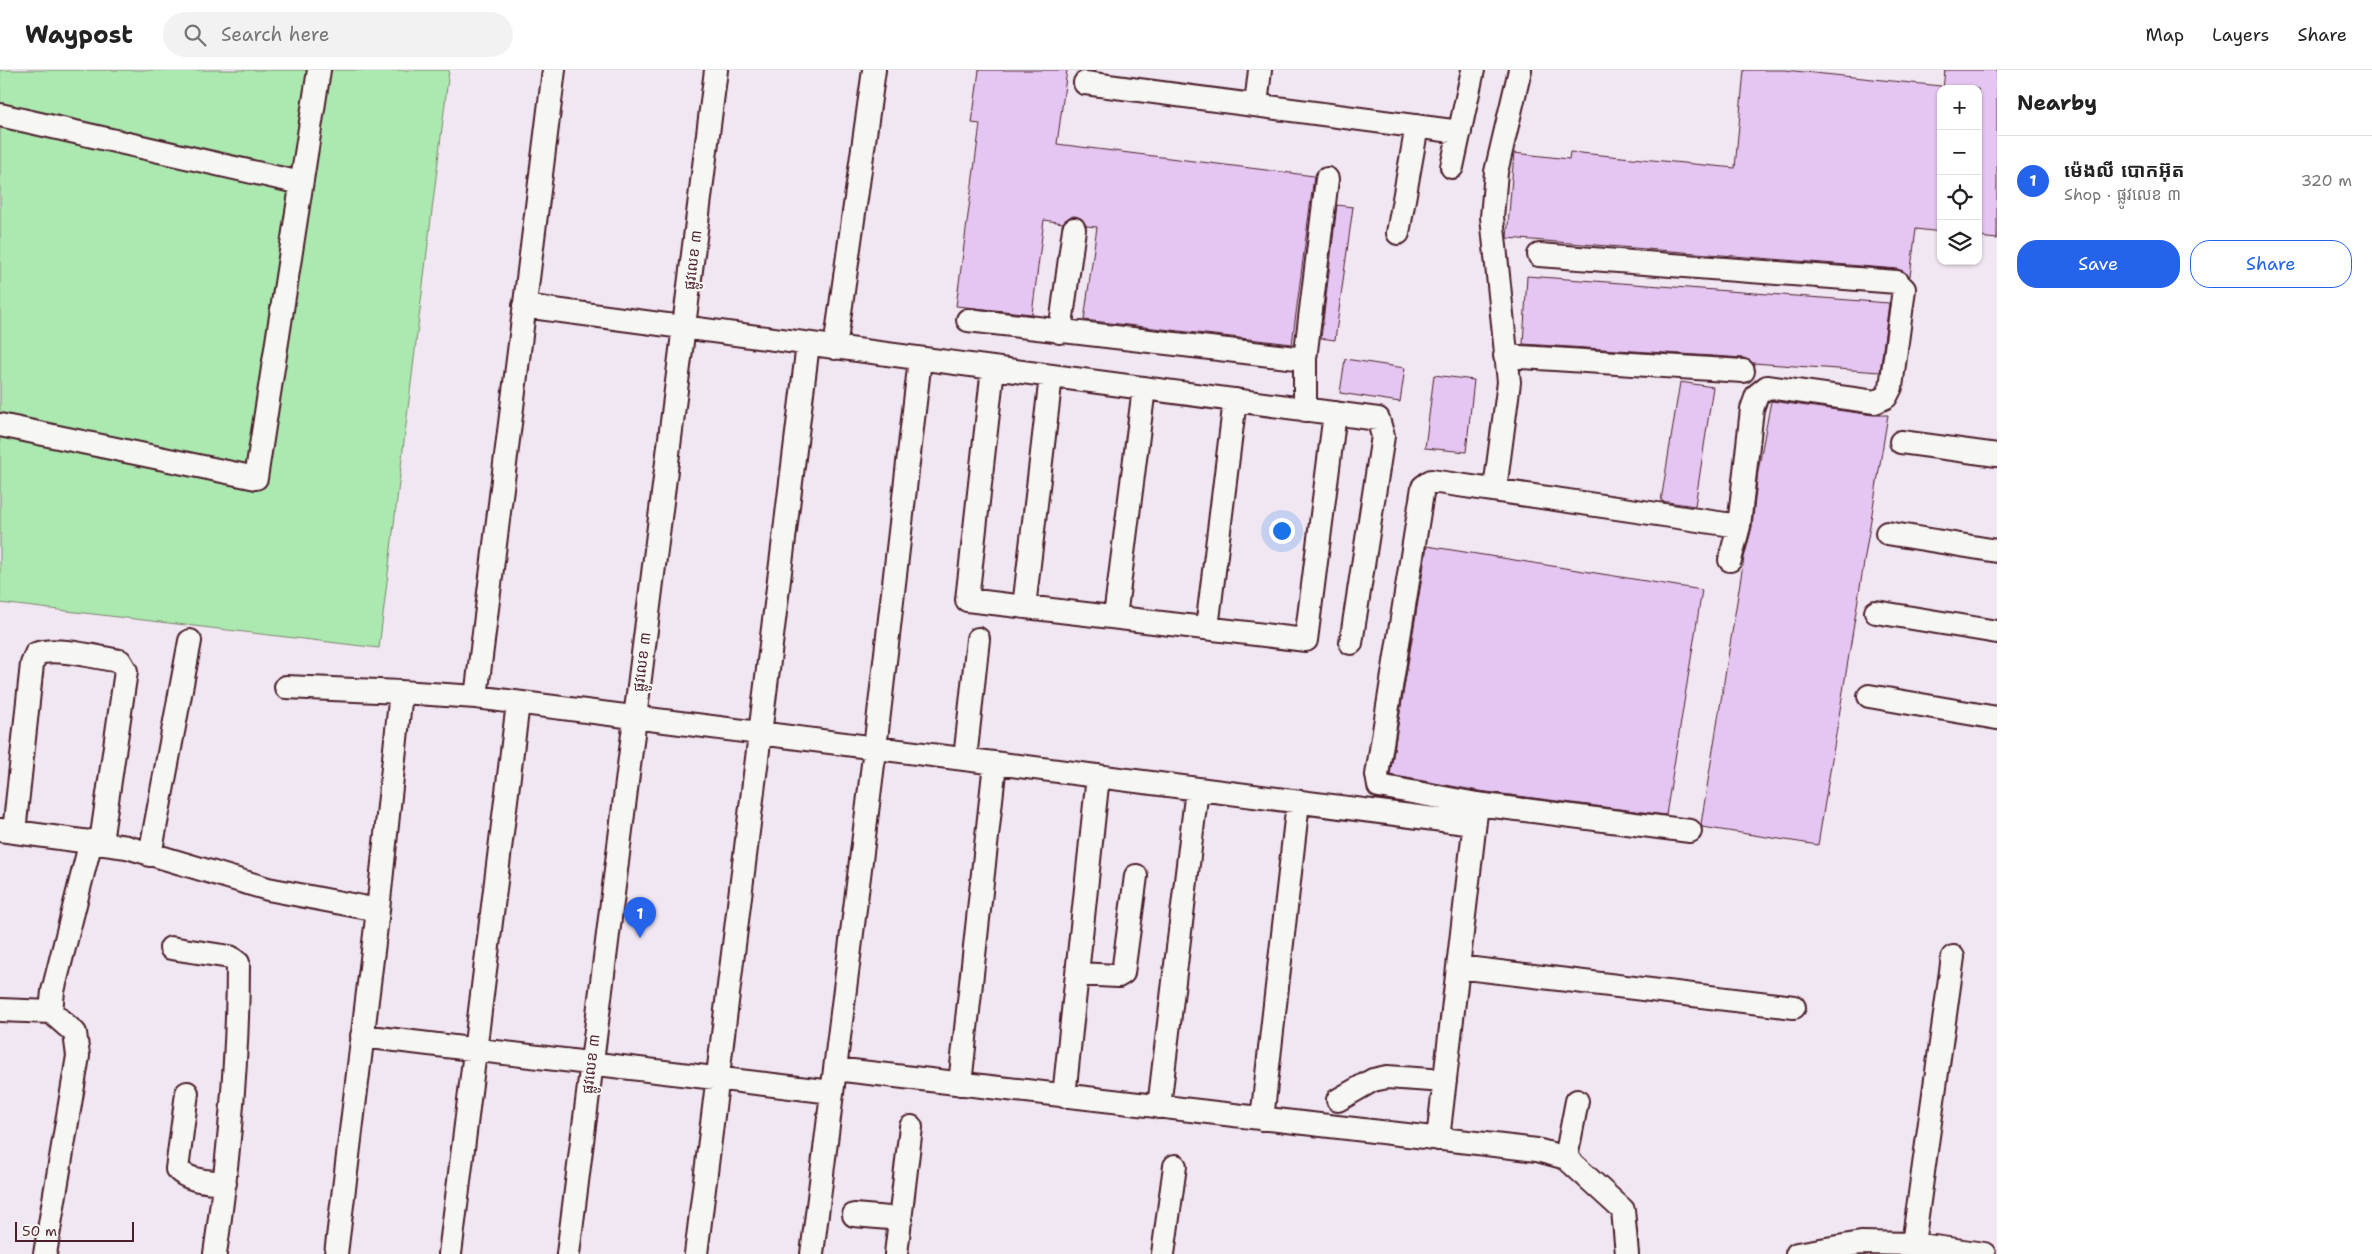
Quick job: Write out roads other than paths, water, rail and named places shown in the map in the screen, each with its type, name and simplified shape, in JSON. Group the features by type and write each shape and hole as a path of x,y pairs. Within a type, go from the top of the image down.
{"street":[{"path":"0,425 256,478 319,70"},
{"path":"476,697 554,70"},
{"name":"ផ្លូវលេខ ៣","path":"568,1254 716,70"},
{"path":"835,348 874,70"},
{"path":"1256,106 1260,70"},
{"path":"1452,167 1473,70"},
{"path":"1496,489 1509,382 1492,217 1496,172 1520,70"},
{"path":"1085,83 1460,132"},
{"path":"0,115 302,183"},
{"path":"1398,233 1417,126"},
{"path":"1305,410 1305,359 1327,179"},
{"path":"1060,332 1074,229"},
{"path":"1539,255 1897,282 1904,289 1891,387 1886,397 1875,402 1767,387 1757,395 1752,409 1739,526 1730,560"},
{"path":"524,306 1378,419 1383,436 1351,643"},
{"path":"968,320 1305,359"},
{"path":"696,1254 808,344"},
{"path":"1505,356 1743,371"},
{"path":"812,1254 875,748 920,359"},
{"path":"993,368 967,600 1306,640 1335,414"},
{"path":"1024,607 1051,376"},
{"path":"1115,618 1144,388"},
{"path":"1207,628 1235,400"},
{"path":"1901,442 1997,455"},
{"path":"1476,814 1379,786 1377,775 1424,487 1431,481 1496,489 1739,526"},
{"path":"1887,534 1997,551"},
{"path":"1876,612 1997,632"},
{"path":"965,759 978,639"},
{"path":"150,855 190,641"},
{"path":"51,1012 53,991 96,842 126,671 120,661 42,651 36,654 32,664 7,831 96,842 127,847 268,889 378,910"},
{"path":"286,687 476,697 1298,802 1690,831"},
{"path":"336,1254 378,910 401,692"},
{"path":"1870,696 1997,718"},
{"path":"450,1254 518,703"},
{"path":"960,1084 995,763"},
{"path":"1064,1096 1098,776"},
{"path":"1159,1107 1196,789"},
{"path":"1262,1119 1298,802"},
{"path":"1438,1139 1476,814"},
{"path":"1077,974 1118,976 1123,973 1136,876"},
{"path":"171,948 230,958 238,963 238,1037 225,1183 215,1254"},
{"path":"1914,1244 1953,957"},
{"path":"1458,967 1794,1007"},
{"path":"0,1010 51,1012 75,1033 78,1056 45,1254"},
{"path":"362,1036 832,1092"},
{"path":"835,1069 1537,1150 1566,1158 1623,1210 1627,1254"},
{"path":"1338,1100 1373,1080 1387,1077 1445,1081"},
{"path":"187,1093 177,1169 184,1176 195,1180 225,1183"},
{"path":"1566,1158 1577,1102"},
{"path":"896,1254 912,1127"},
{"path":"1163,1254 1175,1166"},
{"path":"854,1215 900,1219"},
{"path":"1797,1254 1861,1243 1914,1244 1974,1253"}],"place":[{"name":"ម៉េងលី បោកអ៊ុត","path":"640,938"}]}
